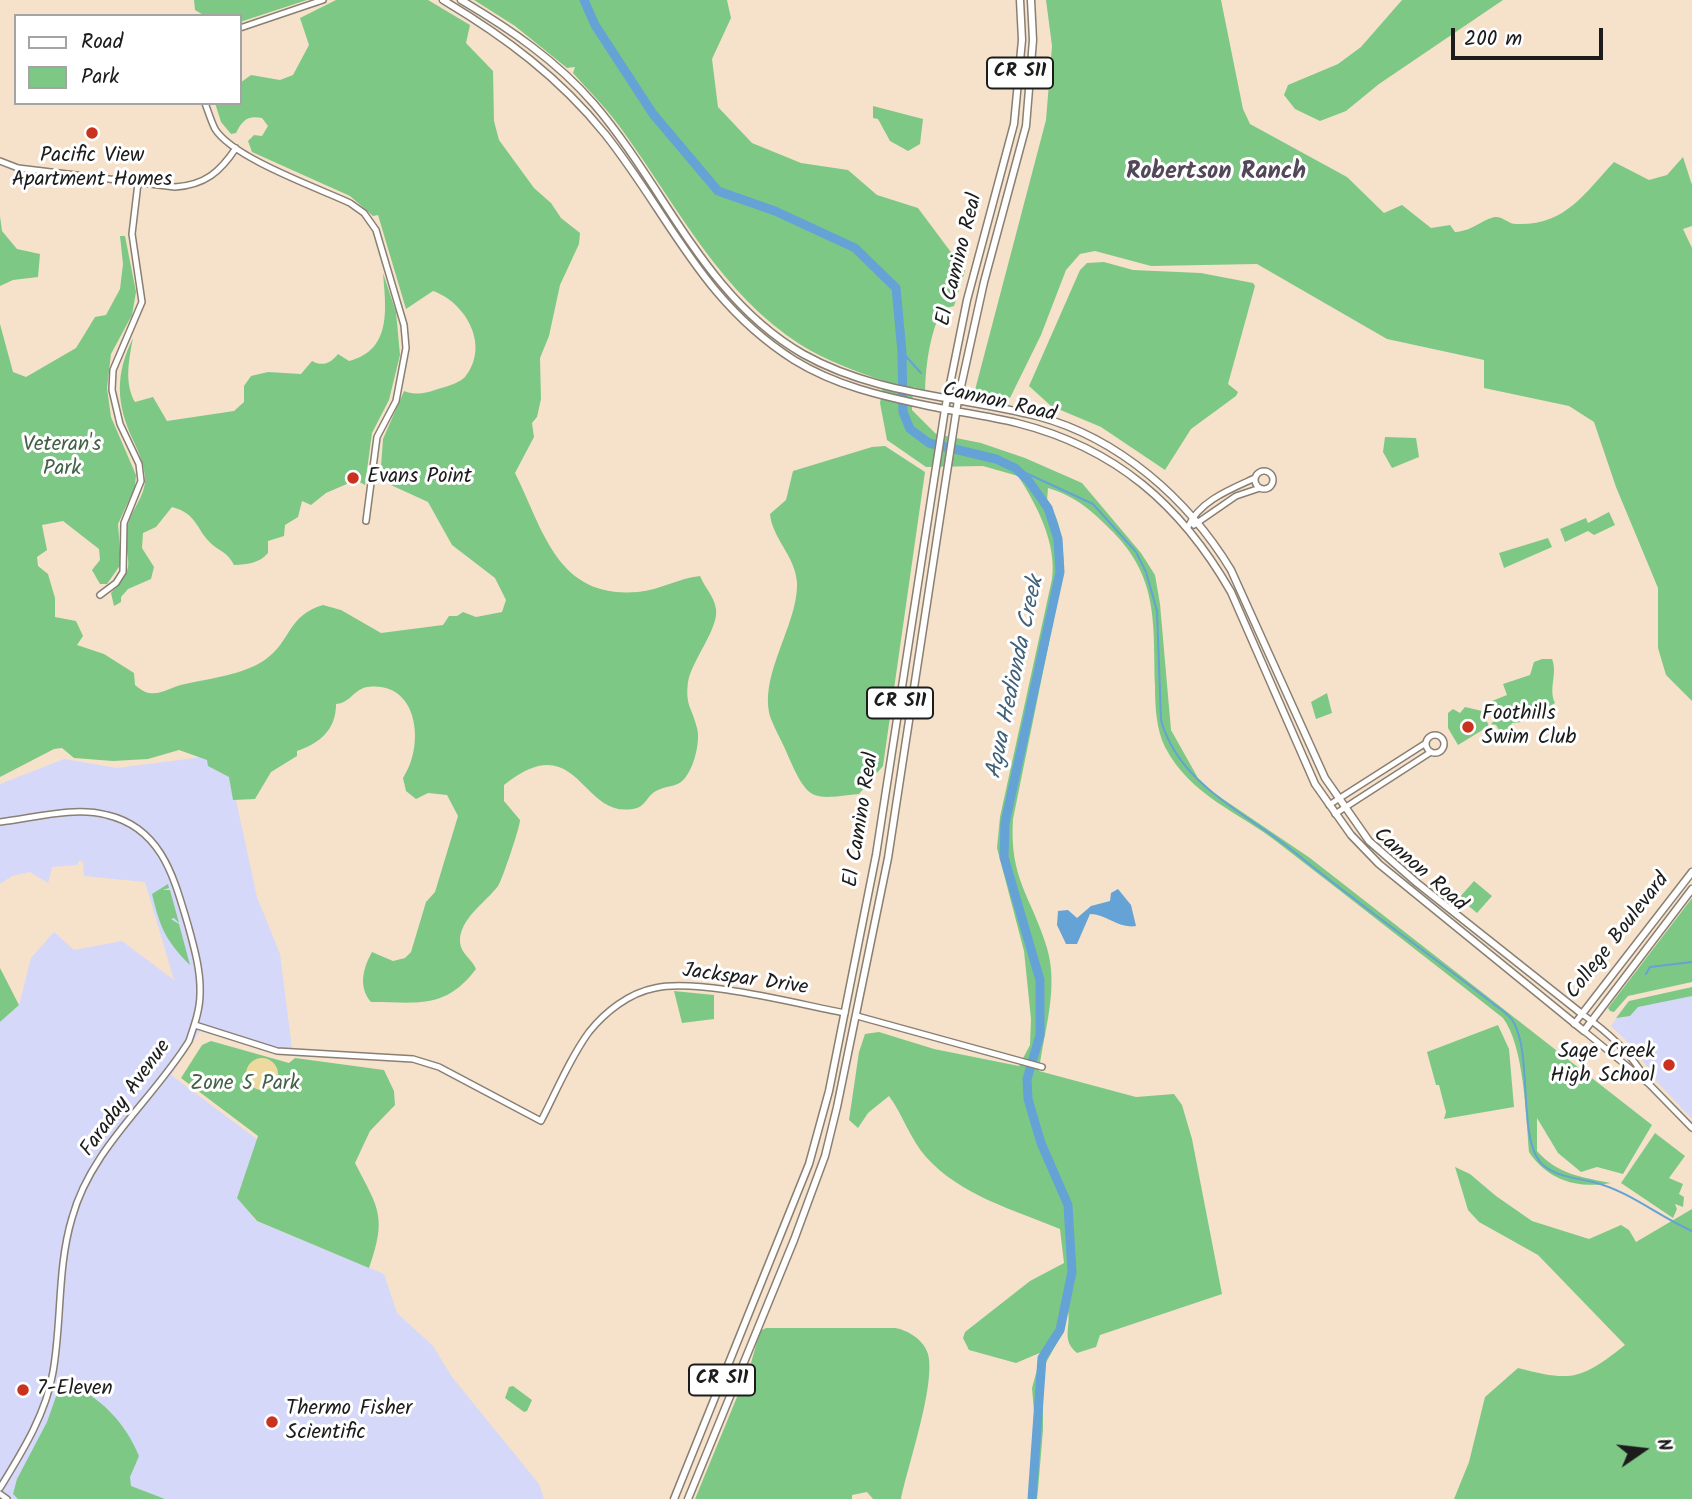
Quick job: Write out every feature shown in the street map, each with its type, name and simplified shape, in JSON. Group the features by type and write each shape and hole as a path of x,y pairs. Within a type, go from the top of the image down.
{"main road":[{"name":"Cannon Road","path":"443,0 518,47 566,89 606,135 697,270 747,325 797,361 836,382 881,395 1016,423 1077,443 1124,469 1150,489 1188,527 1231,592 1294,738 1335,814 1379,864 1587,1034"},
{"name":"Cannon Road","path":"461,0 524,40 594,104 705,264 753,318 802,353 840,373 883,386 1039,417 1094,440 1152,477 1199,523 1240,587 1310,745 1344,807 1386,857 1582,1014"},
{"name":"El Camino Real","path":"674,1499 813,1152 845,1013 876,855 947,398 967,300 1014,124 1023,40 1020,0"},
{"name":"El Camino Real","path":"688,1499 821,1168 857,1016 888,858 958,400 982,292 1026,126 1033,40 1031,0"},
{"name":"College Boulevard","path":"1582,1014 1692,872"},
{"name":"College Boulevard","path":"1587,1034 1591,1021 1692,889"}],"street":[{"path":"242,27 323,0"},
{"path":"206,105 215,130 236,148 350,203 364,213 376,230 404,325 406,348 396,401 377,437 366,521"},
{"path":"0,161 18,168 175,187 201,183 219,171 236,148"},
{"path":"100,595 116,583 123,572 124,523 141,481 139,464 120,424 112,390 113,370 142,302 132,234 138,183"},
{"path":"1263,471 1272,477 1269,487 1236,496 1199,523 1188,527 1193,516 1214,498 1255,478 1263,471"},
{"path":"1255,478 1260,488"},
{"path":"1329,806 1426,743 1431,736 1441,738 1442,749 1431,752 1335,814"},
{"path":"1426,743 1431,752"},
{"name":"Faraday Avenue","path":"0,822 95,813 125,821 151,840 171,869 196,956 200,998 195,1025 180,1054 107,1148 81,1192 65,1250 50,1386 28,1440 0,1488"},
{"name":"Jackspar Drive","path":"195,1025 277,1051 398,1056 439,1067 541,1121 590,1031 607,1014 637,994 655,988 685,985 845,1013"},
{"name":"Cannon Road","path":"1582,1014 1633,1057 1649,1084"},
{"name":"College Boulevard","path":"1574,1024 1582,1014"},
{"path":"857,1016 1042,1067"},
{"path":"1587,1034 1649,1084 1692,1128"},
{"path":"0,1494 7,1499"}],"shaded area":[{"path":"226,754 257,897 280,954 293,1056 200,1031 171,1075 258,1140 237,1197 256,1221 384,1274 397,1313 433,1346 452,1377 539,1484 544,1499 0,1499 0,1022 19,1005 31,958 54,932 74,950 122,941 174,980 145,882 84,876 83,862 79,861 77,865 52,867 48,883 30,872 12,876 0,884 0,784 64,759 117,768"},
{"name":"Sage Creek High School","path":"1692,988 1692,1119 1657,1082 1635,1049 1611,1026 1627,1003"}],"green space":[{"path":"194,0 307,0 242,21 242,14 202,14 195,10"},
{"name":"Veteran's Park","path":"336,0 428,0 470,25 466,43 493,71 494,121 499,140 534,188 551,203 561,218 580,233 579,244 560,285 549,336 540,358 541,399 537,417 532,423 534,437 515,473 545,538 571,573 589,585 611,591 638,592 700,576 716,609 710,635 694,664 688,682 688,702 697,728 698,741 695,757 685,778 679,784 656,791 640,807 618,809 603,802 564,769 549,765 529,769 504,785 504,801 520,820 498,886 468,918 461,934 462,950 476,969 453,991 430,1001 371,1002 363,984 364,971 372,952 393,961 405,958 411,952 426,902 435,892 458,816 447,795 428,793 416,799 406,791 403,778 410,765 415,734 413,718 398,694 385,688 368,687 336,704 333,721 325,734 313,744 297,751 297,756 271,772 255,799 233,800 229,777 208,766 207,760 179,750 148,759 113,761 74,758 62,748 54,749 0,777 0,324 13,372 26,377 76,348 95,317 106,315 120,289 123,264 120,236 125,236 136,292 132,315 111,354 107,388 111,417 136,475 135,487 118,524 121,564 107,584 100,584 92,570 100,560 99,549 63,521 42,525 47,550 37,557 38,566 48,574 55,598 55,617 76,621 83,636 77,645 104,654 134,673 135,685 145,692 154,693 227,675 258,664 274,652 303,615 323,605 341,610 381,633 443,625 449,616 457,616 463,612 476,617 502,612 506,600 495,578 452,545 428,502 380,480 383,439 404,391 427,392 465,377 475,352 471,326 455,305 433,291 406,309 378,215 373,216 350,196 252,152 248,141 254,135 262,136 268,126 262,118 252,117 246,120 236,133 231,134 221,122 216,105 242,105 242,82 251,75 280,80 293,75 309,45 300,18"},
{"path":"474,0 727,0 731,18 712,59 718,107 752,143 801,163 848,170 877,195 918,208 965,271 954,306 942,309 934,328 925,390 913,387 912,410 936,434 981,443 1025,458 1082,483 1141,553 1155,575 1171,730 1198,778 1214,793 1310,858 1652,1125 1623,1174 1597,1167 1581,1172 1558,1153 1537,1118 1537,1151 1545,1159 1571,1174 1611,1183 1587,1185 1565,1181 1545,1170 1529,1152 1520,1063 1510,1030 1503,1018 1281,845 1188,779 1165,747 1158,725 1153,622 1146,585 1139,567 1113,532 1091,511 1076,500 1048,488 1047,501 1061,534 1064,569 1013,819 1014,857 1047,948 1052,979 1039,1071 1136,1097 1174,1094 1182,1105 1192,1139 1222,1294 1100,1335 1096,1347 1077,1353 1069,1343 1068,1311 1063,1332 1043,1368 1043,1430 1037,1499 1028,1499 1036,1435 1032,1388 1042,1352 1016,1363 969,1350 963,1338 965,1332 1030,1281 1064,1263 1060,1229 988,1200 955,1182 920,1150 889,1096 868,1113 858,1128 849,1120 859,1052 865,1034 879,1032 934,1049 1019,1066 1030,1045 1031,1019 1024,951 997,848 1000,817 1052,579 1051,552 1044,525 1018,476 983,466 926,467 887,440 880,403 884,381 831,361 801,345 747,301 703,248 619,126 573,73 575,67 567,68 515,26"},
{"path":"1046,0 1221,0 1243,109 1250,124 1347,177 1384,213 1402,205 1431,228 1450,225 1455,232 1462,231 1496,217 1516,224 1548,220 1572,206 1614,162 1649,180 1667,175 1683,157 1692,185 1692,226 1683,229 1692,248 1692,701 1666,675 1658,648 1658,588 1616,487 1594,422 1569,406 1484,388 1484,360 1387,339 1257,264 1151,266 1095,251 1080,254 1066,270 1041,335 1010,398 975,390 1046,120 1052,46"},
{"path":"1402,0 1503,0 1379,84 1346,111 1320,121 1295,109 1284,95 1288,85 1338,64 1361,47"},
{"path":"873,106 923,119 920,144 908,151 890,141 878,119 873,118"},
{"path":"0,216 2,231 17,249 40,254 38,277 13,280 0,286"},
{"path":"1104,262 1133,270 1201,273 1253,283 1255,286 1228,384 1238,392 1191,429 1165,470 1101,427 1051,406 1029,386 1080,270 1087,263"},
{"path":"383,273 396,312 400,355 389,400 372,433 365,485 356,480 326,493 311,505 302,501 298,517 285,525 284,536 268,541 268,553 260,559 244,564 234,565 228,556 208,541 187,514 172,507 156,527 143,533 142,548 154,567 151,579 128,589 121,597 121,602 114,606 111,593 128,569 127,530 145,481 141,459 127,427 121,401 123,364 133,338 128,379 135,402 153,397 167,421 234,411 244,402 244,386 251,376 268,372 301,374 312,361 326,363 338,354 349,361 363,356 373,348 379,338 385,314"},
{"path":"1385,437 1416,438 1419,457 1392,468 1383,452"},
{"path":"885,446 925,472 883,766 859,794 822,797 808,790 796,773 771,719 768,703 773,669 796,599 797,583 793,565 775,531 770,514 786,500 793,471 872,447"},
{"path":"1609,512 1615,525 1594,535 1588,531 1565,542 1560,529 1586,518 1588,523"},
{"path":"1548,538 1552,547 1504,568 1499,553"},
{"path":"1552,659 1554,665 1552,692 1555,703 1522,722 1512,723 1504,738 1496,725 1491,724 1494,721 1487,703 1507,695 1503,684 1530,675 1534,662"},
{"path":"1327,693 1332,713 1316,719 1311,702"},
{"name":"Foothills Swim Club","path":"1465,707 1482,711 1489,726 1458,745 1448,728 1448,713 1453,709 1460,713"},
{"path":"1474,881 1492,896 1477,913 1459,898"},
{"path":"168,884 169,888 163,890 170,890 179,923 174,918 171,919 179,924 190,965 169,940 155,906 152,894"},
{"path":"1692,898 1692,982 1628,996 1614,1012 1610,1011 1608,1008"},
{"path":"0,968 19,1005 0,1022"},
{"path":"1692,987 1692,996 1638,1007 1630,1016 1616,1018 1629,1001"},
{"path":"674,991 714,995 714,1019 682,1023"},
{"path":"1498,1025 1509,1049 1514,1107 1444,1119 1446,1112 1427,1052"},
{"name":"Zone 5 Park","path":"211,1041 289,1063 295,1058 384,1070 394,1091 395,1105 370,1131 355,1163 378,1214 378,1237 369,1268 257,1221 237,1198 258,1136 181,1078 202,1045"},
{"path":"1655,1133 1685,1156 1669,1178 1683,1184 1679,1194 1684,1197 1683,1207 1675,1204 1677,1209 1673,1218 1621,1183"},
{"path":"1455,1167 1470,1174 1532,1221 1589,1239 1621,1225 1629,1230 1636,1242 1692,1209 1692,1499 1454,1499 1469,1462 1485,1397 1518,1368 1551,1375 1575,1375 1597,1365 1625,1345 1538,1255 1479,1222 1468,1210"},
{"path":"766,1328 895,1328 910,1333 923,1344 928,1354 928,1385 901,1499 873,1499 867,1492 852,1495 852,1499 695,1499 751,1363 760,1331"},
{"path":"69,1384 102,1404 120,1423 134,1444 139,1456 130,1477 131,1486 165,1499 18,1499 13,1494 17,1479 47,1422 59,1388"},
{"path":"513,1386 532,1400 527,1411 524,1412 505,1398 509,1387"}],"sand":[{"path":"262,1058 274,1062 278,1074 274,1086 262,1090 250,1086 246,1074 250,1062"}],"water":[{"path":"1118,889 1131,905 1136,926 1090,914 1077,944 1066,944 1057,925 1058,911 1068,910 1077,918 1091,906 1110,901 1111,893"}],"waterway":[{"name":"Agua Hedionda Creek","path":"584,0 595,25 653,114 718,191 775,211 855,248 896,288 902,352 903,412 910,429 929,443 996,459 1015,468 1028,480 1048,508 1058,539 1060,572 1005,823 1004,857 1040,980 1040,1035 1027,1079 1028,1099 1041,1143 1068,1205 1072,1272 1060,1330 1042,1358 1032,1499"},
{"path":"902,352 921,373"},
{"path":"1015,468 1093,504 1136,552 1146,572 1157,611 1161,720 1170,743 1182,762 1198,780 1235,810 1510,1017 1520,1038 1530,1138 1535,1154 1543,1165 1560,1175 1619,1191 1692,1231"},
{"path":"1646,974 1650,967 1692,962"}],"place":[{"name":"Pacific View Apartment Homes","path":"92,133"},
{"name":"Evans Point","path":"353,478"},
{"name":"Foothills Swim Club","path":"1468,727"},
{"name":"Sage Creek High School","path":"1669,1065"},
{"name":"7-Eleven","path":"23,1390"},
{"name":"Thermo Fisher Scientific","path":"272,1422"}],"district":[{"name":"Robertson Ranch","path":"1216,174"}]}
